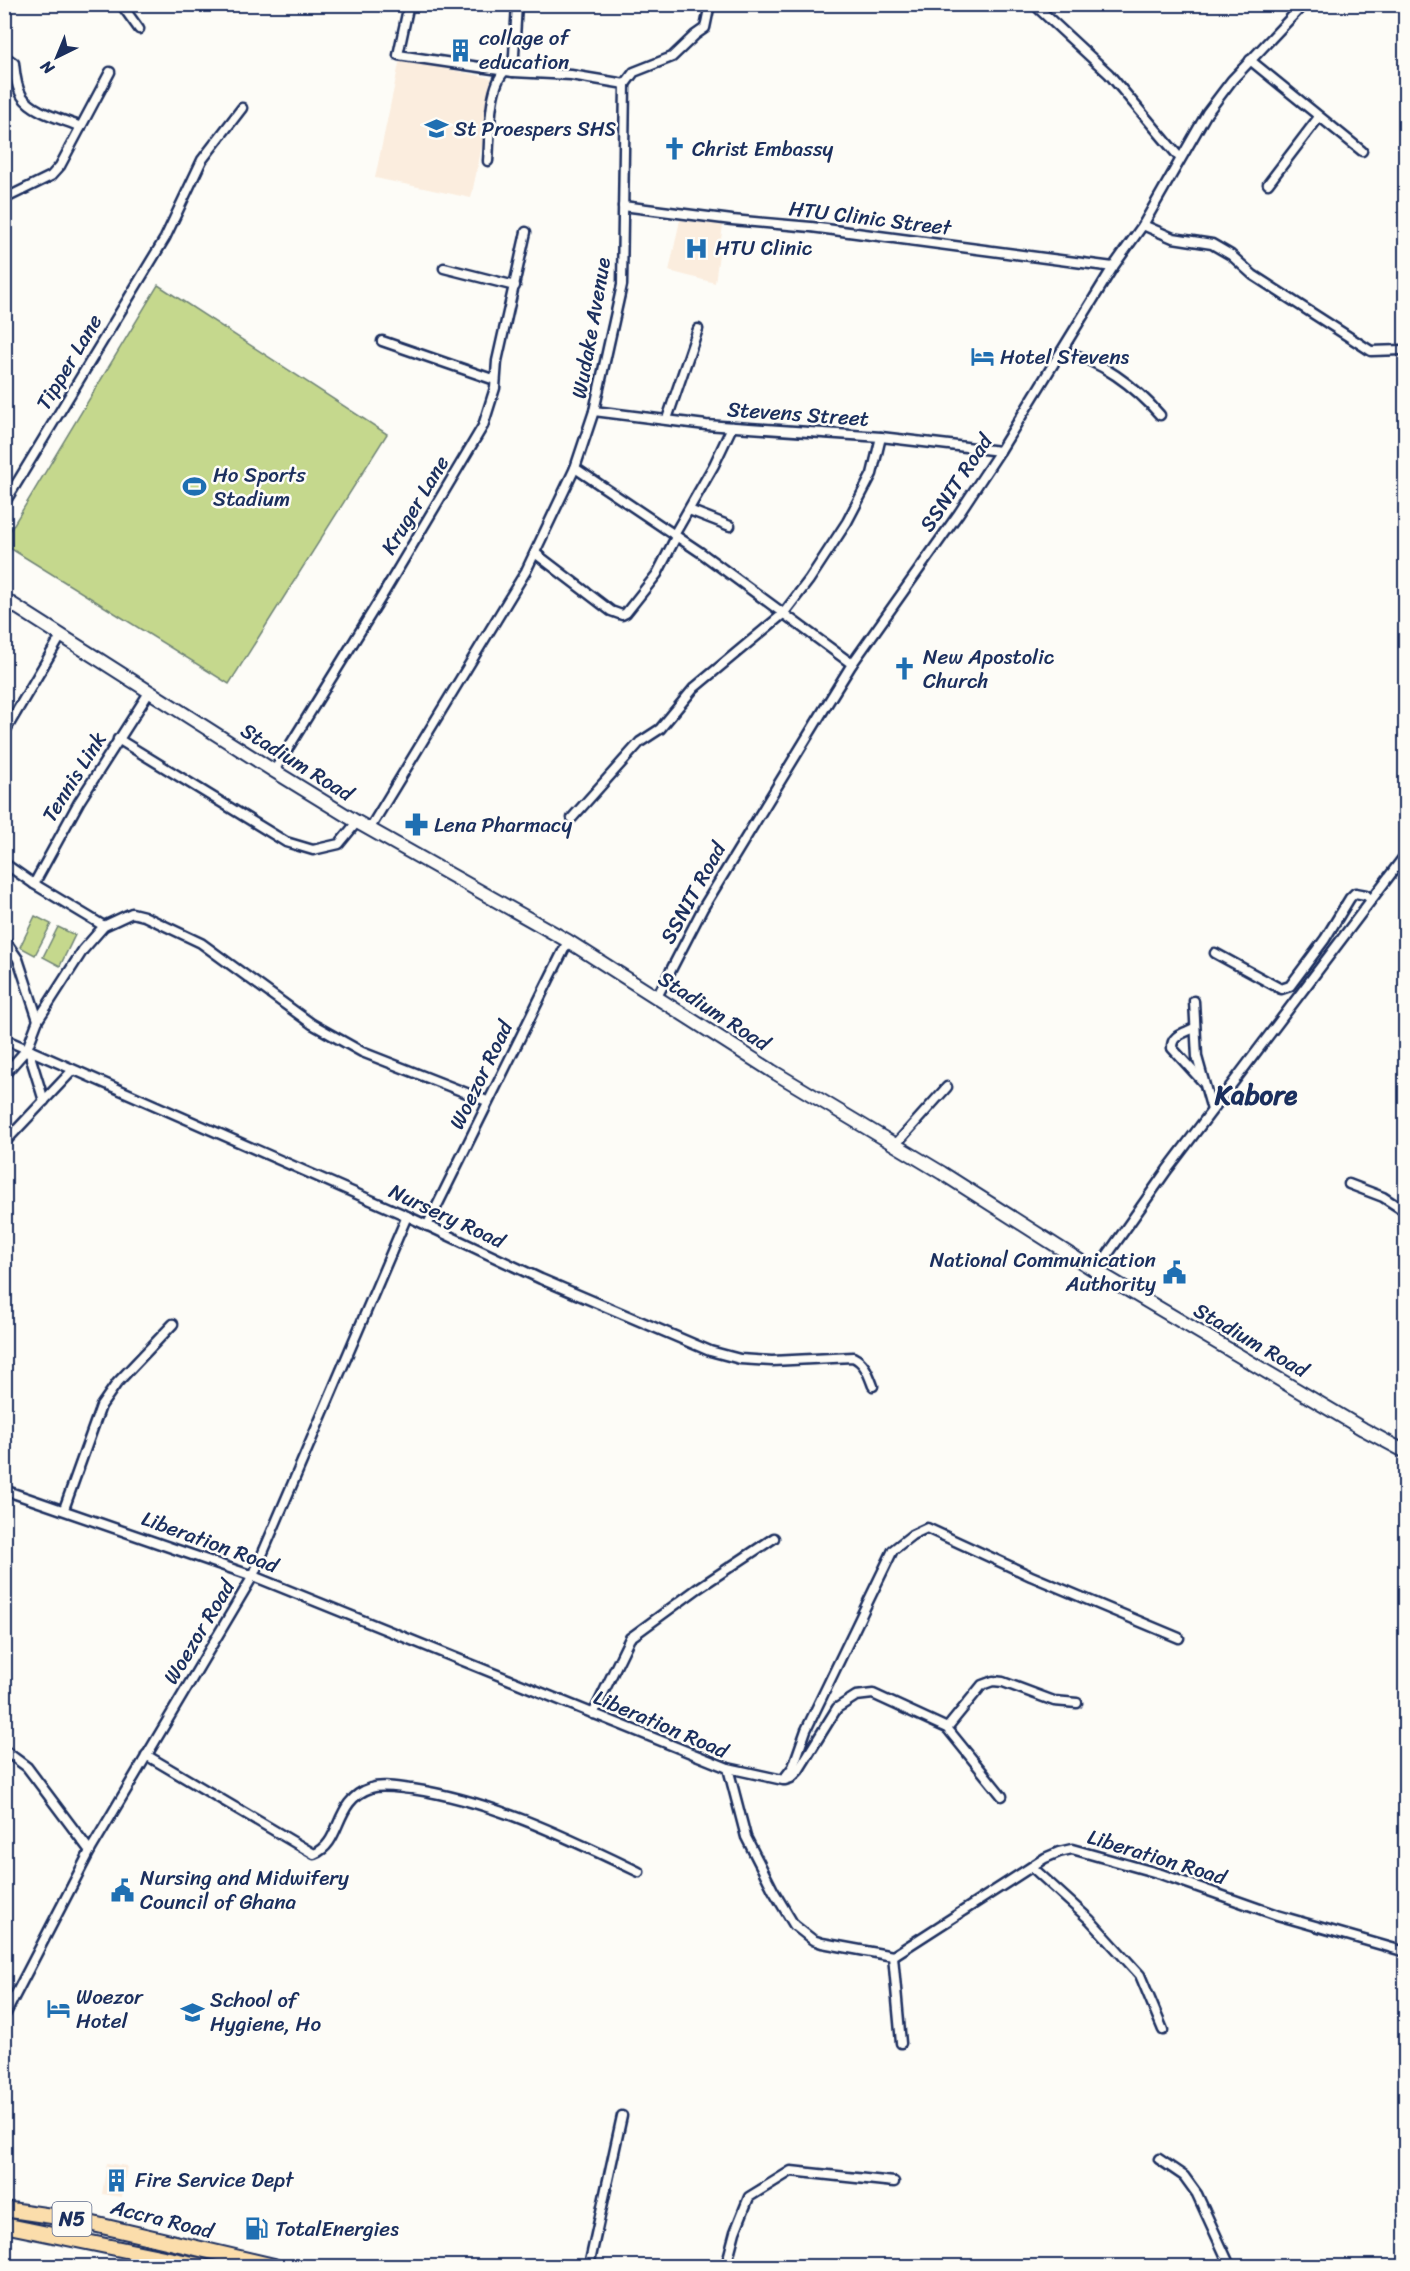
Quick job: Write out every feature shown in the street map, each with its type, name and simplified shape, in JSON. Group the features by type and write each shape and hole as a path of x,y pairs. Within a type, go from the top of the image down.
{"main road":[{"name":"Stadium Road","path":"4,599 357,822 568,941 772,1071 1096,1271 1363,1429 1406,1452"},
{"name":"Accra Road","path":"4,2209 72,2219 274,2266"},
{"name":"Accra Road","path":"4,2225 203,2266"}],"street":[{"path":"121,4 139,29"},
{"path":"409,4 398,55 509,72 571,75 625,84 634,72 672,57 695,34 705,28 710,4"},
{"path":"488,161 492,106 498,81 509,72 517,4"},
{"path":"1038,4 1040,9 1108,74 1180,158"},
{"name":"SSNIT Road","path":"657,997 709,898 852,664 1000,451 1113,267 1143,225 1207,113 1250,60 1304,4"},
{"path":"4,56 14,63 21,95 31,106 81,127"},
{"path":"1250,60 1362,151"},
{"path":"4,199 51,176 60,166 110,72"},
{"name":"Wudake Avenue","path":"370,828 526,571 575,468 594,411 622,285 625,84"},
{"name":"Tipper Lane","path":"4,504 165,238 202,160 242,108"},
{"path":"1268,184 1319,117"},
{"name":"HTU Clinic Street","path":"623,206 732,220 811,227 1113,267"},
{"path":"1143,225 1173,238 1212,244 1231,255 1253,275 1371,351 1402,350"},
{"name":"Kruger Lane","path":"274,771 477,437 488,413 497,361 526,232"},
{"path":"444,268 515,286"},
{"path":"667,419 698,329"},
{"path":"382,341 495,380"},
{"path":"1062,351 1076,354 1129,385 1160,415"},
{"name":"Stevens Street","path":"594,411 732,427 880,437 1000,451"},
{"path":"535,553 611,611 622,615 626,613 649,585 732,427"},
{"path":"572,818 640,742 660,729 694,688 783,614 846,522 872,474 880,437"},
{"path":"575,468 729,573 852,664"},
{"path":"689,510 730,526"},
{"path":"4,733 61,636"},
{"name":"Tennis Link","path":"34,884 57,839 150,691"},
{"path":"118,739 286,842 313,850 339,844 357,822"},
{"path":"1096,1271 1212,1110 1406,854"},
{"path":"4,863 104,926"},
{"path":"1215,953 1281,989 1290,986 1325,939 1350,898 1355,893 1361,893 1370,899"},
{"path":"4,1075 29,1050 38,1020 83,950 104,926 132,913 144,916 201,943 312,1024 362,1052 487,1101"},
{"path":"4,939 18,959 38,1020"},
{"name":"Woezor Road","path":"427,1226 568,941"},
{"path":"1194,1001 1197,1057 1212,1110"},
{"path":"1194,1028 1175,1037 1172,1048 1205,1084"},
{"name":"Nursery Road","path":"4,1039 407,1216 541,1279 710,1351 740,1359 772,1361 853,1357 861,1361 873,1386"},
{"path":"29,1050 44,1101"},
{"path":"4,1143 73,1070"},
{"path":"895,1145 947,1087"},
{"path":"1349,1184 1383,1197 1406,1212"},
{"name":"Woezor Road","path":"4,2018 90,1851 253,1576 407,1216"},
{"path":"64,1509 101,1406 117,1383 173,1324"},
{"name":"Liberation Road","path":"4,1490 253,1576 728,1768 746,1837 773,1890 794,1925 813,1940 822,1943 893,1956 1032,1867 1059,1852 1072,1849 1161,1874 1277,1915 1406,1952"},
{"path":"783,1780 793,1767 806,1730 893,1550 912,1534 927,1528 1031,1576 1179,1638"},
{"path":"593,1714 630,1638 774,1538"},
{"path":"947,1728 982,1685 993,1681 1004,1682 1054,1701 1077,1703"},
{"path":"728,1768 783,1780 791,1778 798,1771 837,1708 856,1696 873,1694 947,1728 1002,1796"},
{"path":"4,1750 27,1767 90,1851"},
{"path":"146,1755 314,1854 322,1851 333,1835 344,1809 353,1797 372,1787 400,1788 436,1793 544,1827 639,1872"},
{"path":"1032,1867 1090,1920 1140,1975 1163,2030"},
{"path":"893,1956 902,2043"},
{"path":"589,2266 622,2116"},
{"path":"1159,2159 1184,2176 1197,2194 1230,2266"},
{"path":"726,2266 735,2232 749,2197 791,2171 894,2182"}],"shaded area":[{"name":"St Proespers SHS","path":"400,59 496,79 471,198 375,178"},
{"name":"HTU Clinic","path":"680,220 723,225 715,283 669,271"},
{"name":"Fire Service Dept","path":"107,2163 127,2166 122,2197 102,2194"}],"green space":[{"name":"Ho Sports Stadium","path":"158,285 387,434 229,684 5,545 5,539"},
{"path":"35,916 51,924 35,955 20,947"},
{"path":"58,927 75,935 60,966 43,957"}],"place":[{"name":"collage of education","path":"461,50"},
{"name":"St Proespers SHS","path":"436,129"},
{"name":"Christ Embassy","path":"674,149"},
{"name":"HTU Clinic","path":"697,248"},
{"name":"Hotel Stevens","path":"982,357"},
{"name":"Ho Sports Stadium","path":"195,487"},
{"name":"New Apostolic Church","path":"905,669"},
{"name":"Lena Pharmacy","path":"416,825"},
{"name":"National Communication Authority","path":"1174,1272"},
{"name":"Nursing and Midwifery Council of Ghana","path":"122,1890"},
{"name":"Woezor Hotel","path":"58,2009"},
{"name":"School of Hygiene, Ho","path":"192,2012"},
{"name":"Fire Service Dept","path":"117,2180"},
{"name":"TotalEnergies","path":"257,2229"}],"district":[{"name":"Kabore","path":"1256,1095"}]}
